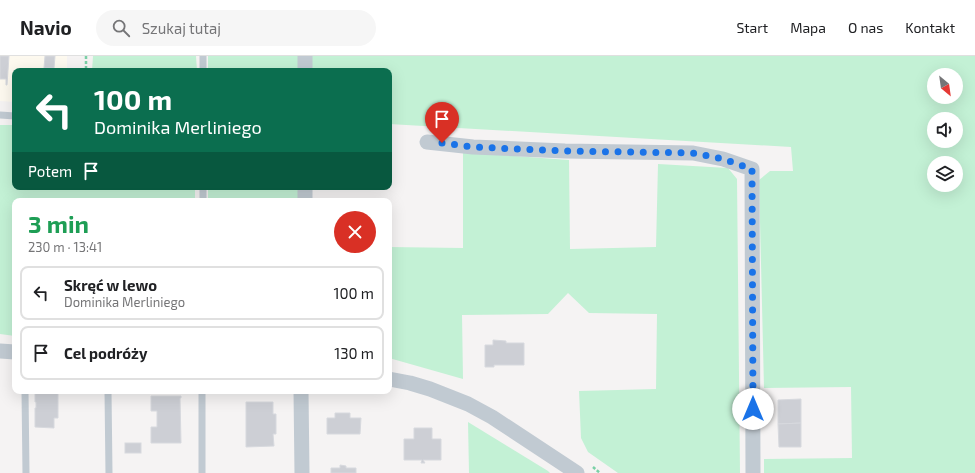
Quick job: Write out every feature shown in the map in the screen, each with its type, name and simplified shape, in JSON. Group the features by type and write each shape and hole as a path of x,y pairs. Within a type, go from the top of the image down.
{"street":[{"path":"305,56 305,68"},
{"path":"427,142 473,147 693,153 723,159 752,169 753,473"},
{"path":"0,351 12,352"},
{"path":"392,380 430,389 468,404 492,417 577,473"},
{"path":"302,394 302,473"}],"lane":[{"path":"203,56 203,68"},
{"path":"0,115 12,116"},
{"path":"25,394 26,473"},
{"path":"108,394 109,473"},
{"path":"202,394 202,473"}],"path":[{"path":"86,56 86,68"}],"shaded area":[{"path":"0,56 67,56 67,68 12,68 12,102 0,101"}],"green space":[{"path":"93,56 196,56 197,68 92,68"},
{"path":"208,56 300,56 300,68 208,68"},
{"path":"312,56 975,56 975,473 764,473 764,459 852,458 851,387 764,388 759,180 770,171 793,171 791,147 392,124 392,68 312,68"},
{"path":"0,125 12,125 12,190 195,190 195,198 12,198 12,336 0,334"},
{"path":"463,152 569,160 570,249 656,247 658,164 728,168 737,179 740,473 618,473 588,452 581,438 579,391 656,389 657,314 589,313 568,293 548,314 462,315 463,379 392,359 392,247 463,248"},
{"path":"208,190 299,190 299,198 208,198"},
{"path":"468,422 548,471 550,473 469,473"}],"building":[{"path":"0,56 9,56 7,85 6,79 0,79"},
{"path":"45,56 55,56 54,68 44,68"},
{"path":"493,340 506,341 506,343 524,343 524,365 494,365 494,367 485,367 485,345 493,345"},
{"path":"35,394 58,394 58,418 54,418 54,428 35,427"},
{"path":"151,396 181,396 181,443 151,443 151,427 157,427 157,411 151,411"},
{"path":"801,399 801,423 778,424 778,400"},
{"path":"246,402 273,402 273,414 276,414 276,434 273,434 274,446 246,447"},
{"path":"335,413 350,413 350,418 361,418 360,434 327,434 327,418 335,418"},
{"path":"801,423 801,447 779,447 778,424"},
{"path":"414,428 432,428 432,439 441,439 441,460 423,460 425,463 421,463 422,460 404,460 404,439 414,439"},
{"path":"125,443 141,443 141,453 125,453"},
{"path":"340,465 346,466 346,468 356,468 356,473 331,473 331,468 340,468"}],"route":[{"path":"442,143 473,147 565,151 693,153 723,159 752,169 753,409"}]}
